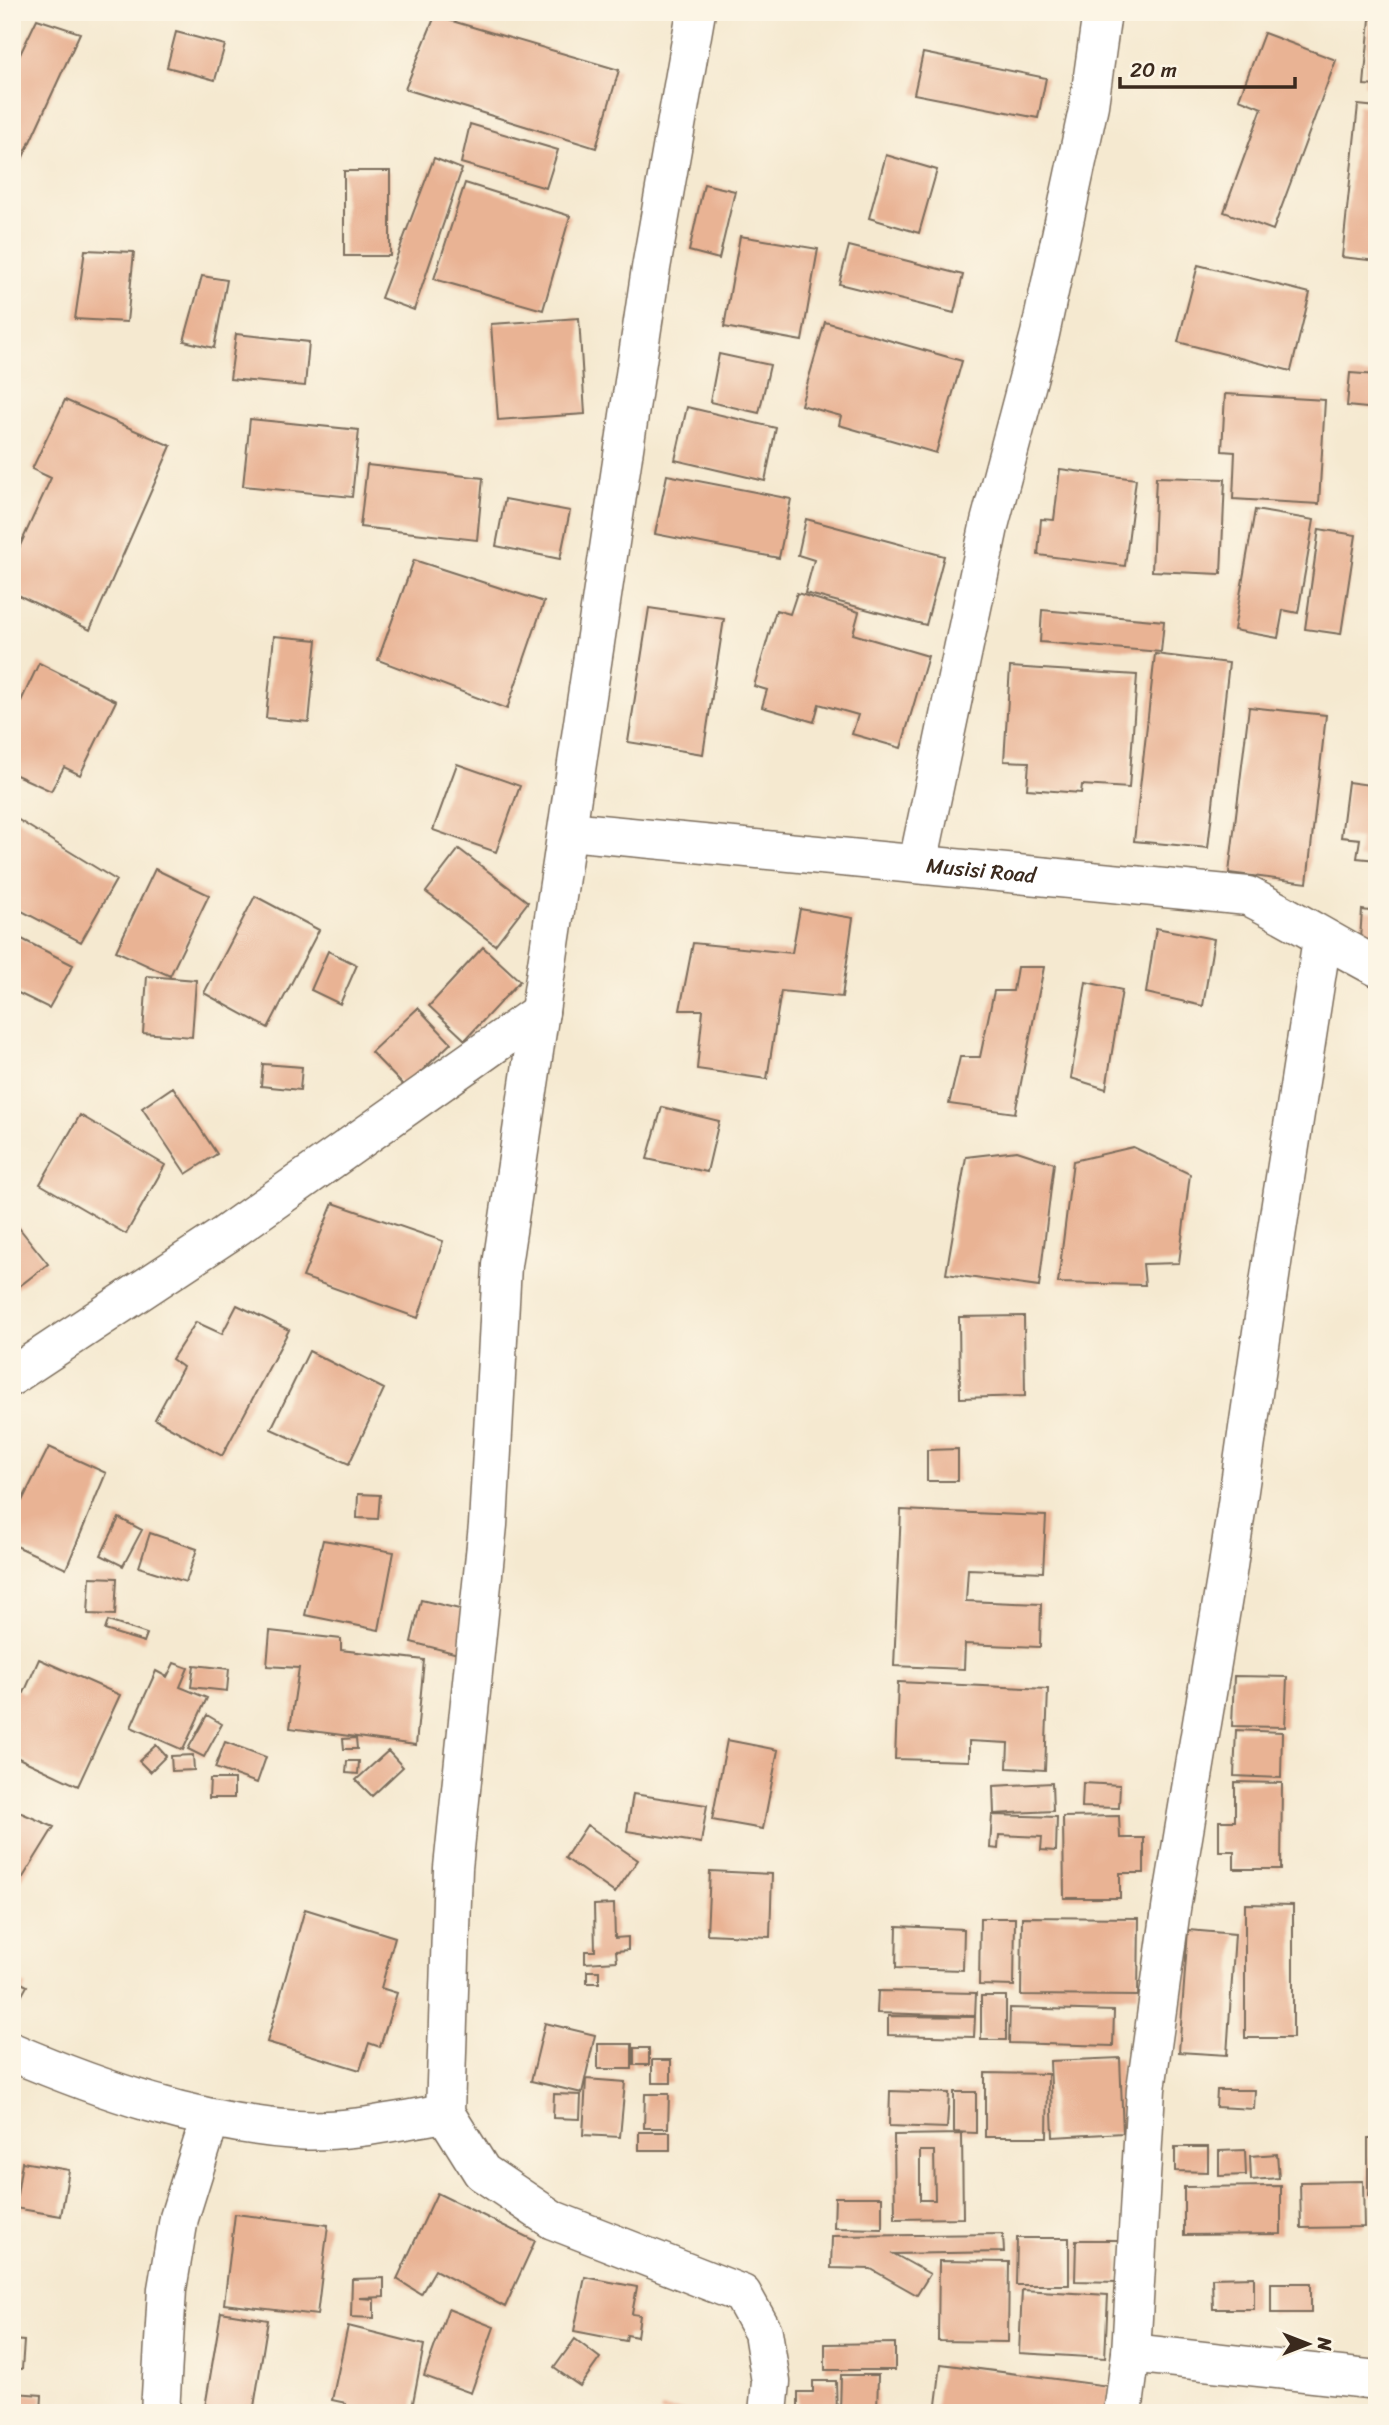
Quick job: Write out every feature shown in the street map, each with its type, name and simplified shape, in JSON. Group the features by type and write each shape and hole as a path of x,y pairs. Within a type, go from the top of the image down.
{"street":[{"path":"696,12 651,268 502,1265 488,1525 453,1868 445,2113 482,2172 553,2220 742,2294 763,2332 771,2382 768,2413"},
{"path":"918,863 990,522 1042,320 1089,105 1102,12"},
{"name":"Musisi Road","path":"568,831 1248,896 1377,967"},
{"path":"1124,2413 1131,2353 1146,2089 1171,1909 1227,1573 1322,939"},
{"path":"12,1376 225,1234 540,1012"},
{"path":"12,2052 74,2078 211,2119 297,2130 369,2126 445,2113"},
{"path":"160,2413 167,2289 179,2218 211,2119"},
{"path":"1131,2353 1377,2380"}],"building":[{"path":"435,16 619,70 596,148 405,89"},
{"path":"37,19 80,33 12,181 12,71"},
{"path":"1370,19 1377,19 1377,86 1364,85"},
{"path":"176,32 225,45 215,80 167,67"},
{"path":"1264,33 1336,60 1273,230 1224,212 1262,108 1239,99"},
{"path":"923,53 1046,78 1038,118 914,94"},
{"path":"1358,105 1377,107 1377,261 1342,257"},
{"path":"470,124 558,150 546,188 461,163"},
{"path":"886,155 937,170 919,233 869,218"},
{"path":"434,158 462,169 414,310 381,298"},
{"path":"344,171 390,171 390,256 344,256"},
{"path":"465,183 570,216 543,310 434,279"},
{"path":"704,184 735,191 719,259 689,251"},
{"path":"740,236 818,249 802,341 724,327"},
{"path":"849,246 963,275 954,313 839,284"},
{"path":"85,250 134,252 127,322 75,319"},
{"path":"1198,265 1310,293 1291,371 1178,342"},
{"path":"202,276 227,280 214,348 184,341"},
{"path":"579,318 585,414 498,420 491,324"},
{"path":"825,322 962,361 936,453 839,425 841,416 801,405"},
{"path":"236,334 309,342 305,386 230,379"},
{"path":"719,354 770,365 759,413 710,402"},
{"path":"1350,373 1377,375 1377,409 1347,406"},
{"path":"1225,394 1325,400 1319,504 1233,499 1235,452 1222,451"},
{"path":"65,400 171,446 90,630 12,592 12,563 51,478 32,469"},
{"path":"687,407 776,428 765,481 675,460"},
{"path":"250,419 359,430 352,497 243,486"},
{"path":"367,465 483,478 477,540 360,527"},
{"path":"1060,469 1136,479 1125,566 1038,555 1041,519 1054,520"},
{"path":"667,475 791,499 779,558 655,534"},
{"path":"1156,477 1225,479 1221,574 1152,571"},
{"path":"1375,478 1377,529 1371,529"},
{"path":"505,499 570,511 560,559 496,546"},
{"path":"1255,510 1314,520 1298,613 1283,610 1278,638 1234,630"},
{"path":"806,519 944,556 926,625 805,593 814,560 798,555"},
{"path":"1319,529 1356,535 1341,634 1305,629"},
{"path":"414,560 544,602 507,709 378,660"},
{"path":"797,593 859,612 853,634 928,656 901,748 852,734 858,715 819,704 814,722 762,707 767,690 754,686 776,610 790,614"},
{"path":"649,608 724,619 703,754 628,742"},
{"path":"1042,610 1164,621 1161,652 1040,642"},
{"path":"274,636 317,640 309,722 266,718"},
{"path":"1155,654 1229,663 1208,848 1134,841"},
{"path":"39,663 116,701 80,775 64,767 51,791 12,773 12,720"},
{"path":"1010,667 1137,675 1129,788 1082,785 1081,793 1027,789 1029,762 1004,761"},
{"path":"1249,707 1326,715 1307,883 1229,873"},
{"path":"457,764 520,786 496,852 433,830"},
{"path":"1348,782 1377,786 1377,860 1357,858 1360,839 1341,837"},
{"path":"12,816 116,880 81,942 12,906"},
{"path":"459,849 528,902 495,945 426,892"},
{"path":"155,869 209,895 170,976 116,951"},
{"path":"255,896 319,930 268,1028 204,993"},
{"path":"800,909 853,918 842,997 781,991 767,1079 697,1069 703,1010 680,1010 693,943 792,953"},
{"path":"1362,910 1377,912 1377,941 1360,939"},
{"path":"1156,928 1214,939 1203,1006 1146,993"},
{"path":"12,934 73,965 49,1008 12,990"},
{"path":"483,947 520,981 465,1040 429,1006"},
{"path":"328,951 357,965 340,1004 311,990"},
{"path":"1017,967 1044,967 1015,1113 949,1104 960,1057 980,1057 994,991 1013,991"},
{"path":"147,976 196,980 192,1037 143,1033"},
{"path":"1086,982 1122,990 1106,1089 1071,1078"},
{"path":"418,1008 451,1043 405,1087 371,1052"},
{"path":"263,1064 302,1067 300,1090 261,1086"},
{"path":"173,1087 217,1154 186,1174 142,1108"},
{"path":"662,1107 719,1121 707,1172 647,1159"},
{"path":"80,1115 165,1165 126,1234 40,1184"},
{"path":"1133,1147 1190,1174 1179,1263 1143,1264 1145,1285 1058,1283 1073,1161"},
{"path":"1017,1151 1054,1163 1039,1287 946,1274 966,1157"},
{"path":"333,1203 443,1241 418,1318 303,1277"},
{"path":"12,1219 48,1264 12,1292"},
{"path":"237,1305 289,1330 222,1456 155,1419 183,1367 172,1359 196,1322 222,1334"},
{"path":"1024,1316 1025,1396 960,1398 959,1317"},
{"path":"309,1351 384,1389 349,1464 271,1429"},
{"path":"49,1447 106,1473 66,1569 12,1544 12,1500 22,1501"},
{"path":"958,1449 958,1481 927,1481 927,1450"},
{"path":"358,1494 380,1495 378,1519 357,1518"},
{"path":"901,1510 1046,1516 1043,1572 968,1569 966,1601 1041,1604 1040,1647 965,1644 964,1669 894,1666"},
{"path":"119,1518 142,1530 123,1566 101,1555"},
{"path":"150,1533 197,1549 186,1582 139,1567"},
{"path":"323,1540 394,1552 379,1630 305,1615"},
{"path":"90,1577 117,1578 115,1615 88,1614"},
{"path":"421,1600 472,1612 462,1655 411,1642"},
{"path":"108,1621 147,1634 144,1642 105,1630"},
{"path":"270,1631 341,1639 341,1650 424,1660 416,1745 290,1728 299,1668 267,1666"},
{"path":"39,1659 120,1695 78,1786 12,1755 12,1687 24,1693"},
{"path":"174,1663 188,1668 180,1687 207,1698 183,1750 131,1727 156,1671 167,1677"},
{"path":"194,1665 229,1669 227,1691 191,1687"},
{"path":"1234,1676 1287,1677 1285,1727 1232,1726"},
{"path":"898,1682 1048,1689 1045,1770 1007,1768 1008,1743 969,1741 969,1761 895,1759"},
{"path":"207,1715 222,1724 204,1757 188,1749"},
{"path":"1236,1730 1282,1732 1281,1778 1234,1776"},
{"path":"356,1738 357,1749 344,1749 343,1739"},
{"path":"727,1740 778,1750 763,1829 712,1820"},
{"path":"225,1742 266,1757 257,1783 215,1768"},
{"path":"156,1745 166,1756 150,1772 139,1761"},
{"path":"388,1751 403,1767 372,1796 356,1780"},
{"path":"193,1755 194,1770 172,1771 171,1756"},
{"path":"347,1761 359,1761 358,1774 346,1773"},
{"path":"210,1779 234,1779 234,1798 209,1798"},
{"path":"1235,1782 1282,1783 1281,1869 1234,1869 1234,1851 1219,1851 1219,1821 1235,1821"},
{"path":"1052,1783 1053,1811 994,1814 993,1786"},
{"path":"1083,1783 1120,1785 1119,1808 1082,1807"},
{"path":"633,1794 707,1805 701,1843 627,1831"},
{"path":"12,1809 54,1827 12,1895"},
{"path":"992,1815 1057,1817 1056,1851 1041,1850 1042,1837 999,1835 998,1849 990,1848"},
{"path":"1119,1816 1120,1838 1144,1838 1144,1873 1120,1873 1120,1898 1064,1898 1063,1817"},
{"path":"587,1825 638,1860 615,1893 565,1858"},
{"path":"710,1871 772,1874 770,1937 707,1934"},
{"path":"614,1904 615,1938 628,1937 628,1950 616,1951 617,1961 585,1963 585,1951 595,1951 594,1905"},
{"path":"1245,1904 1293,1905 1293,2038 1245,2038"},
{"path":"305,1909 395,1937 381,1988 397,1993 380,2047 369,2043 360,2070 267,2042"},
{"path":"1022,1917 1139,1918 1138,1996 1021,1995"},
{"path":"980,1918 1015,1918 1014,1986 979,1985"},
{"path":"897,1926 964,1929 963,1970 896,1968"},
{"path":"1188,1930 1235,1934 1227,2055 1179,2052"},
{"path":"587,1971 599,1971 599,1983 587,1983"},
{"path":"12,1978 27,1986 12,2013"},
{"path":"878,1991 976,1993 975,2016 877,2013"},
{"path":"981,1996 1006,1996 1006,2040 981,2040"},
{"path":"1010,2008 1114,2011 1113,2046 1009,2043"},
{"path":"888,2016 975,2017 974,2037 888,2035"},
{"path":"545,2023 595,2035 582,2093 531,2081"},
{"path":"598,2044 632,2044 632,2069 598,2069"},
{"path":"634,2048 649,2048 649,2065 634,2065"},
{"path":"1120,2058 1123,2133 1053,2137 1050,2061"},
{"path":"652,2060 671,2060 671,2083 652,2083"},
{"path":"985,2073 1048,2074 1047,2137 985,2137"},
{"path":"586,2079 625,2082 620,2137 583,2135"},
{"path":"1217,2090 1255,2090 1254,2109 1216,2107"},
{"path":"890,2091 949,2093 947,2128 889,2126"},
{"path":"954,2092 976,2092 976,2133 954,2132"},
{"path":"554,2094 581,2095 580,2119 553,2118"},
{"path":"645,2094 669,2094 668,2128 644,2128"},
{"path":"639,2132 670,2132 670,2150 639,2150"},
{"path":"962,2134 963,2218 895,2219 894,2135","holes":["920,2151 934,2151 935,2200 920,2200"]},
{"path":"1368,2138 1377,2138 1377,2196 1368,2196"},
{"path":"1175,2147 1208,2147 1208,2172 1175,2171"},
{"path":"1245,2150 1246,2175 1219,2176 1219,2151"},
{"path":"1277,2154 1279,2178 1251,2180 1250,2156"},
{"path":"22,2162 69,2170 61,2216 15,2208"},
{"path":"1363,2181 1364,2227 1301,2228 1300,2182"},
{"path":"1281,2186 1281,2234 1184,2235 1184,2187"},
{"path":"437,2193 535,2241 505,2307 435,2270 421,2294 397,2279"},
{"path":"835,2197 882,2197 882,2229 834,2228"},
{"path":"235,2214 328,2225 317,2315 224,2304"},
{"path":"1003,2234 1004,2252 894,2254 930,2274 917,2295 871,2269 831,2268 832,2236"},
{"path":"1017,2238 1069,2238 1069,2285 1016,2285"},
{"path":"1076,2240 1119,2240 1118,2282 1075,2281"},
{"path":"939,2261 1009,2262 1008,2342 938,2341"},
{"path":"585,2277 637,2287 632,2314 640,2315 637,2337 627,2335 626,2341 574,2331"},
{"path":"1254,2277 1254,2309 1213,2309 1212,2278"},
{"path":"384,2278 384,2297 359,2298 374,2299 374,2318 351,2317 352,2279"},
{"path":"1271,2283 1311,2283 1311,2313 1271,2313"},
{"path":"1022,2290 1108,2295 1105,2358 1019,2353"},
{"path":"448,2309 494,2327 471,2393 424,2376"},
{"path":"221,2312 268,2320 253,2413 204,2413"},
{"path":"348,2326 424,2345 411,2413 345,2413 346,2403 332,2400"},
{"path":"575,2339 600,2358 580,2386 554,2368"},
{"path":"12,2340 24,2341 22,2369 12,2368"},
{"path":"895,2343 895,2370 825,2370 825,2344"},
{"path":"941,2364 1109,2386 1106,2413 935,2413"},
{"path":"841,2375 878,2375 877,2413 840,2413"},
{"path":"813,2381 836,2381 837,2413 798,2413 798,2392 813,2392"},
{"path":"14,2393 42,2395 41,2413 12,2413"},
{"path":"52,2406 101,2407 100,2413 52,2413"},
{"path":"661,2408 690,2411 690,2413 660,2413"}]}
